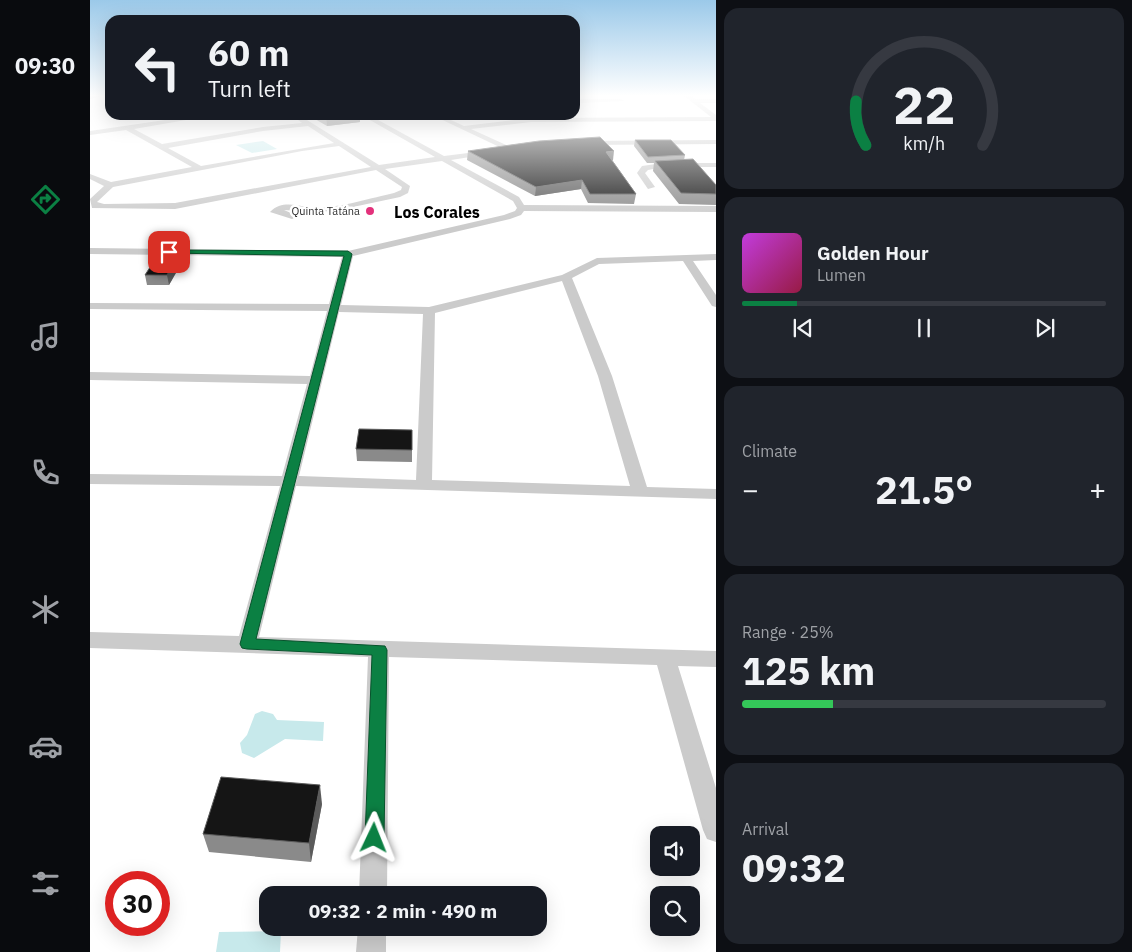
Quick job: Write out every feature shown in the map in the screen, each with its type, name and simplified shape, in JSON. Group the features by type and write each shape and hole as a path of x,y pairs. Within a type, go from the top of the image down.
{"street":[{"path":"147,139 198,168"},
{"path":"159,147 203,139"},
{"path":"304,210 334,208 397,195 404,191 406,186 402,183 334,139"},
{"path":"408,139 516,199 521,208"},
{"path":"488,139 510,150"},
{"path":"573,144 716,142"},
{"path":"341,144 110,185 92,202 95,206 166,208 378,168 519,149"},
{"path":"651,188 642,173 645,168 663,165 716,165"},
{"path":"90,176 110,185"},
{"path":"521,208 716,209"},
{"path":"90,251 348,254 506,217 518,213 521,208"},
{"path":"247,644 336,308 348,254"},
{"path":"685,257 716,304"},
{"path":"90,306 336,308 429,311 566,277 597,260 716,257"},
{"path":"566,277 605,376 640,492"},
{"path":"424,485 429,311"},
{"path":"90,376 316,380"},
{"path":"90,479 290,481 716,494"},
{"path":"90,640 716,659"},
{"path":"373,886 379,650"},
{"path":"665,658 716,830"},
{"path":"371,952 372,936"}],"water":[{"path":"263,141 277,149 252,153 236,145"},
{"path":"262,711 273,714 277,720 324,722 323,741 285,739 254,758 242,753 240,743 247,735 255,714"},
{"path":"259,931 259,936 281,936 280,952 216,952 219,932"}],"building":[{"path":"602,139 614,151 606,152 636,194 590,194 582,180 536,187 468,151 539,141"},
{"path":"635,140 671,140 685,155 648,157"},
{"path":"693,159 716,185 716,194 681,193 655,161"},
{"path":"158,255 179,255 167,275 145,275"},
{"path":"359,429 412,430 412,450 356,449"},
{"path":"221,777 320,785 309,843 203,834"}],"place":[{"name":"Quinta Tatána","path":"370,211"}],"district":[{"name":"Los Corales","path":"437,212"}],"route":[{"path":"169,252 348,254 336,308 247,644 379,650 374,838"}]}
